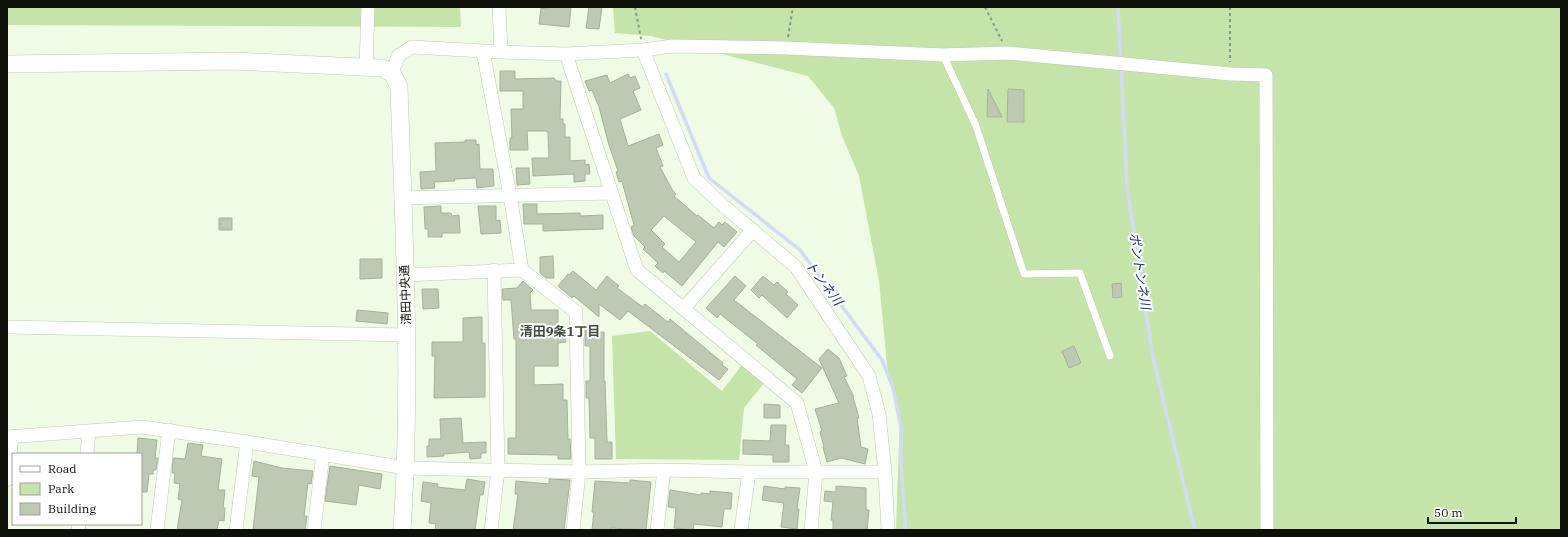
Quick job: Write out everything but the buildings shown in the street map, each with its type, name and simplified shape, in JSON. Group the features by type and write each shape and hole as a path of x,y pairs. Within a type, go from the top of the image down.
{"street":[{"path":"368,7 380,69"},
{"path":"499,7 501,52"},
{"path":"7,64 234,62 380,69 412,46 501,52 566,54 643,50 672,46 786,48 943,55 1008,53 1231,74 1266,74 1267,530"},
{"path":"483,50 522,270"},
{"path":"643,50 694,178 796,267 869,376 879,414 885,472 888,530"},
{"path":"566,54 637,270 797,402 816,472 810,530"},
{"name":"清田中央通","path":"380,69 399,86 407,419 406,468 402,530"},
{"path":"402,198 611,193"},
{"path":"684,308 752,230"},
{"path":"491,530 498,470 494,270"},
{"path":"404,275 522,270 576,312 579,472 573,530"},
{"path":"7,327 406,335"},
{"path":"7,480 10,437 142,427 406,468 579,472 664,470 749,472 885,472"},
{"path":"157,530 169,430"},
{"path":"87,453 89,431"},
{"path":"236,530 246,442"},
{"path":"314,530 323,454"},
{"path":"657,530 664,470"},
{"path":"741,530 749,472"}],"lane":[{"path":"943,55 976,126 1024,274 1080,273 1110,356"}],"path":[{"path":"635,7 643,50"},
{"path":"786,48 793,7"},
{"path":"985,7 1008,53"},
{"path":"1230,7 1231,74"}],"green space":[{"path":"7,7 460,7 461,27 7,25"},
{"path":"613,7 1561,7 1561,530 896,530 900,414 888,375 879,281 859,176 842,136 834,108 808,76 651,36 615,33"},
{"path":"650,331 722,391 742,365 764,383 744,408 739,460 616,459 612,336"}],"waterway":[{"name":"ポントンネ川","path":"1118,7 1127,186 1153,358 1195,530"},
{"name":"トンネ川","path":"666,74 709,178 800,250 882,360 893,388 901,427 901,463 905,530"}],"district":[{"name":"清田9条1丁目","path":"560,331"}]}
